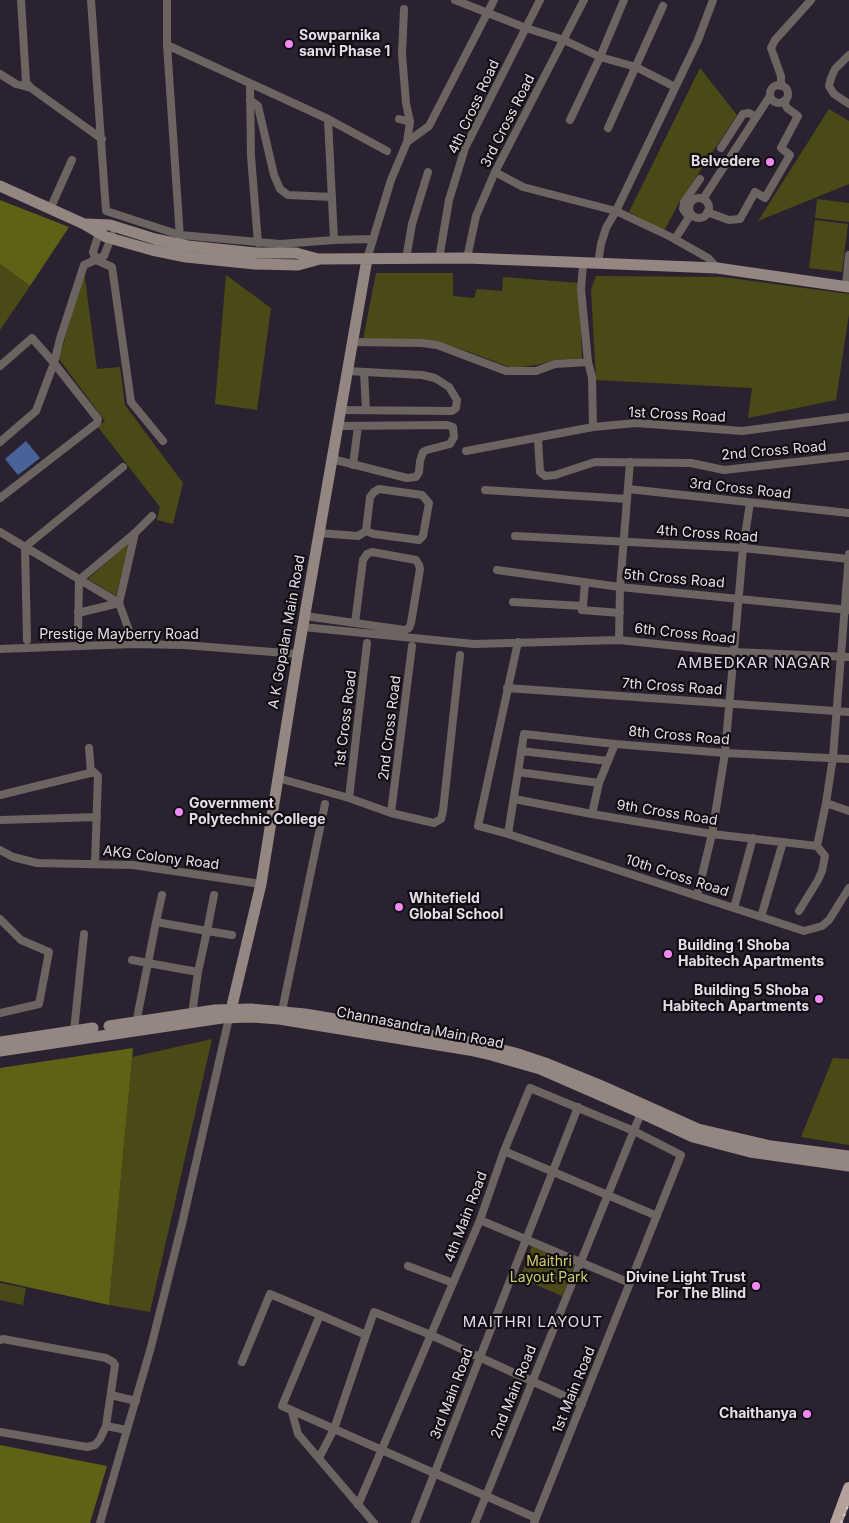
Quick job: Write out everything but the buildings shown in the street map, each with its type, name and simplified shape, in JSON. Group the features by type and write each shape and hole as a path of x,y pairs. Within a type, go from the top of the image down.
{"main road":[{"path":"0,186 84,224 101,228 115,226 179,245 256,253 296,253 320,259 466,258 717,268 847,286"},
{"path":"101,228 111,238 152,250 179,245"},
{"name":"A K Gopalan Main Road","path":"230,1014 261,884 298,654 366,259"},
{"name":"Channasandra Main Road","path":"0,1042 192,1014 282,1011 470,1042 515,1053 641,1113 750,1152 849,1166"},
{"name":"Channasandra Main Road","path":"0,1051 230,1014 279,1019 469,1050 557,1072 602,1086 695,1133 771,1146 849,1156"},
{"path":"836,1523 849,1488"}],"street":[{"path":"20,0 26,82 31,88 102,139"},
{"path":"91,0 106,211 179,245 280,244 372,239"},
{"path":"167,0 167,44 179,245"},
{"path":"455,0 526,28 564,40 600,57 636,67 675,87"},
{"path":"407,142 428,126 494,0"},
{"name":"4th Cross Road","path":"438,259 449,200 465,148 540,0"},
{"name":"3rd Cross Road","path":"466,258 476,216 495,172 584,0"},
{"path":"570,120 600,57 624,0"},
{"path":"598,264 600,244 604,232 616,211 698,40 713,0"},
{"path":"781,86 781,76 771,48 775,40 811,0"},
{"path":"608,128 663,6"},
{"path":"366,259 391,180 407,142 410,122 406,103 402,54 404,9"},
{"path":"167,44 328,119 388,151"},
{"path":"849,55 836,69 829,86 834,94 849,104"},
{"path":"0,74 16,84 31,88"},
{"path":"250,84 251,156 258,243"},
{"path":"703,199 770,96 773,88 781,86 788,91 788,97 784,102"},
{"path":"770,96 776,102 784,102"},
{"path":"250,100 258,106 274,175 280,189 288,195 332,197"},
{"path":"707,212 729,220 740,219 756,192 765,198 790,155 781,148 798,116 787,108 784,102"},
{"path":"721,148 743,114 749,113 756,117"},
{"path":"328,119 334,240"},
{"path":"399,119 410,122"},
{"path":"50,209 72,160"},
{"path":"406,259 412,224 428,172"},
{"path":"495,172 523,187 616,211 675,239 708,258 717,268"},
{"path":"675,239 690,216 690,202 696,198 703,199 708,206 707,212 700,217 690,216 683,209 684,202 700,179"},
{"path":"0,442 36,411 54,363 84,265 104,256 115,226"},
{"path":"101,228 93,252 96,260 112,267 131,402 163,441"},
{"path":"847,286 849,256"},
{"path":"583,264 580,289 588,362 592,377 593,427"},
{"path":"0,366 32,338 98,419 97,423 0,498"},
{"path":"352,342 437,345 506,371 536,371 555,364 588,362"},
{"path":"340,410 452,412 456,408 457,400 449,388 435,378 347,370"},
{"path":"364,372 366,410"},
{"name":"1st Cross Road","path":"466,451 593,427 636,424 742,431 849,418"},
{"path":"332,459 407,478 416,477 419,472 423,452 450,444 454,437 453,427 447,425 338,426"},
{"path":"353,464 358,426"},
{"name":"2nd Cross Road","path":"538,438 540,472 545,476 555,475 596,462 691,463 724,470 849,456"},
{"path":"619,640 620,587 630,462"},
{"path":"25,547 122,467"},
{"path":"379,489 422,495 429,503 423,536 419,540 374,534 366,531 370,496 379,489"},
{"name":"3rd Cross Road","path":"628,489 849,513"},
{"path":"485,490 627,499"},
{"path":"697,896 712,834 725,753 750,503"},
{"path":"78,634 79,580 135,533 152,516"},
{"path":"320,534 358,536 366,531"},
{"path":"0,532 119,603"},
{"path":"134,644 119,603 135,533"},
{"name":"4th Cross Road","path":"515,536 744,548 849,559"},
{"path":"25,547 27,640"},
{"path":"304,622 355,623 405,630 409,628 420,569 416,560 372,552 367,554 363,560 355,623"},
{"path":"800,911 822,871 825,856 818,846 833,757 840,656 847,610 849,554"},
{"name":"5th Cross Road","path":"497,570 620,587 847,610"},
{"path":"585,582 582,610 620,613"},
{"path":"513,602 583,606"},
{"path":"78,614 119,603"},
{"name":"6th Cross Road","path":"304,622 474,644 619,640 734,652 849,657"},
{"path":"507,688 518,642"},
{"name":"1st Cross Road","path":"349,798 368,643"},
{"name":"Prestige Mayberry Road","path":"0,649 134,644 184,645 298,654"},
{"name":"2nd Cross Road","path":"392,814 412,646"},
{"path":"278,778 349,798 392,814 434,823 441,818 443,811 460,655"},
{"name":"7th Cross Road","path":"507,688 849,712"},
{"name":"10th Cross Road","path":"507,688 478,826 508,834 804,931 816,929 829,920 849,888"},
{"name":"8th Cross Road","path":"521,751 524,734 725,753 849,759"},
{"path":"592,814 599,783 615,744"},
{"path":"89,748 90,773"},
{"path":"508,834 521,751 608,761"},
{"path":"0,795 94,772 98,776 95,863"},
{"path":"518,772 599,783"},
{"name":"9th Cross Road","path":"514,798 592,814 712,834 818,846"},
{"path":"826,803 849,811"},
{"path":"282,1011 325,804"},
{"path":"0,820 97,817"},
{"path":"734,908 752,838"},
{"path":"761,917 783,842"},
{"name":"AKG Colony Road","path":"0,850 13,857 37,863 133,865 261,884"},
{"path":"138,1021 162,895"},
{"path":"192,1014 198,972 214,895"},
{"path":"0,919 21,940 49,952 40,1004 0,1014"},
{"path":"156,922 232,935"},
{"path":"74,1031 84,934"},
{"path":"132,960 198,972"},
{"path":"100,1523 136,1401 182,1224 230,1014"},
{"name":"4th Main Road","path":"358,1505 480,1220 504,1152 530,1088 635,1129 681,1155"},
{"name":"3rd Main Road","path":"415,1523 578,1107"},
{"name":"2nd Main Road","path":"475,1523 641,1113"},
{"path":"504,1152 657,1216"},
{"name":"1st Main Road","path":"535,1520 681,1155"},
{"path":"480,1220 630,1283"},
{"path":"408,1266 453,1283"},
{"path":"242,1362 270,1294 366,1335"},
{"path":"318,1458 334,1429 374,1312 431,1335 582,1404"},
{"path":"320,1315 282,1406 485,1495 535,1520"},
{"path":"0,1340 110,1359 115,1365 106,1426 98,1442 87,1447 0,1432"},
{"path":"111,1395 136,1401"},
{"path":"292,1412 298,1434 374,1523"},
{"path":"106,1426 127,1430"}],"green space":[{"path":"700,68 737,115 680,201 664,231 629,212"},
{"path":"829,109 849,121 849,184 758,221"},
{"path":"817,199 849,203 849,222 815,218"},
{"path":"815,220 848,224 842,272 809,268"},
{"path":"0,264 30,286 0,330"},
{"path":"84,272 97,369 120,367 125,405 183,483 173,524 157,520 160,507 98,427 105,421 59,359"},
{"path":"376,273 453,273 453,296 474,298 477,289 502,291 503,277 579,283 582,358 555,360 537,365 512,368 464,350 422,339 363,340"},
{"path":"226,275 271,308 257,410 215,404"},
{"path":"596,276 722,277 849,294 849,314 836,400 748,418 752,388 596,380 591,290"},
{"path":"129,542 116,596 88,579"},
{"path":"212,1039 150,1312 109,1305 132,1057"},
{"path":"833,1058 849,1059 849,1145 801,1137"},
{"name":"Maithri Layout Park","path":"533,1243 576,1262 562,1296 520,1278"},
{"path":"0,1283 26,1288 23,1305 0,1300"}],"shaded area":[{"path":"0,200 69,227 30,286 0,264"},
{"path":"133,1048 109,1305 0,1281 0,1068"},
{"path":"0,1445 107,1466 90,1523 0,1523"}],"water":[{"path":"26,441 40,458 18,475 5,459"}],"railway":[{"path":"841,1523 849,1503"}],"place":[{"name":"Sowparnika sanvi Phase 1","path":"289,44"},
{"name":"Belvedere","path":"770,162"},
{"name":"Government Polytechnic College","path":"179,812"},
{"name":"Whitefield Global School","path":"399,907"},
{"name":"Building 1 Shoba Habitech Apartments","path":"668,954"},
{"name":"Building 5 Shoba Habitech Apartments","path":"819,999"},
{"name":"Divine Light Trust For The Blind","path":"756,1286"},
{"name":"Chaithanya","path":"807,1414"}],"district":[{"name":"AMBEDKAR NAGAR","path":"754,663"},
{"name":"MAITHRI LAYOUT","path":"533,1322"}]}
